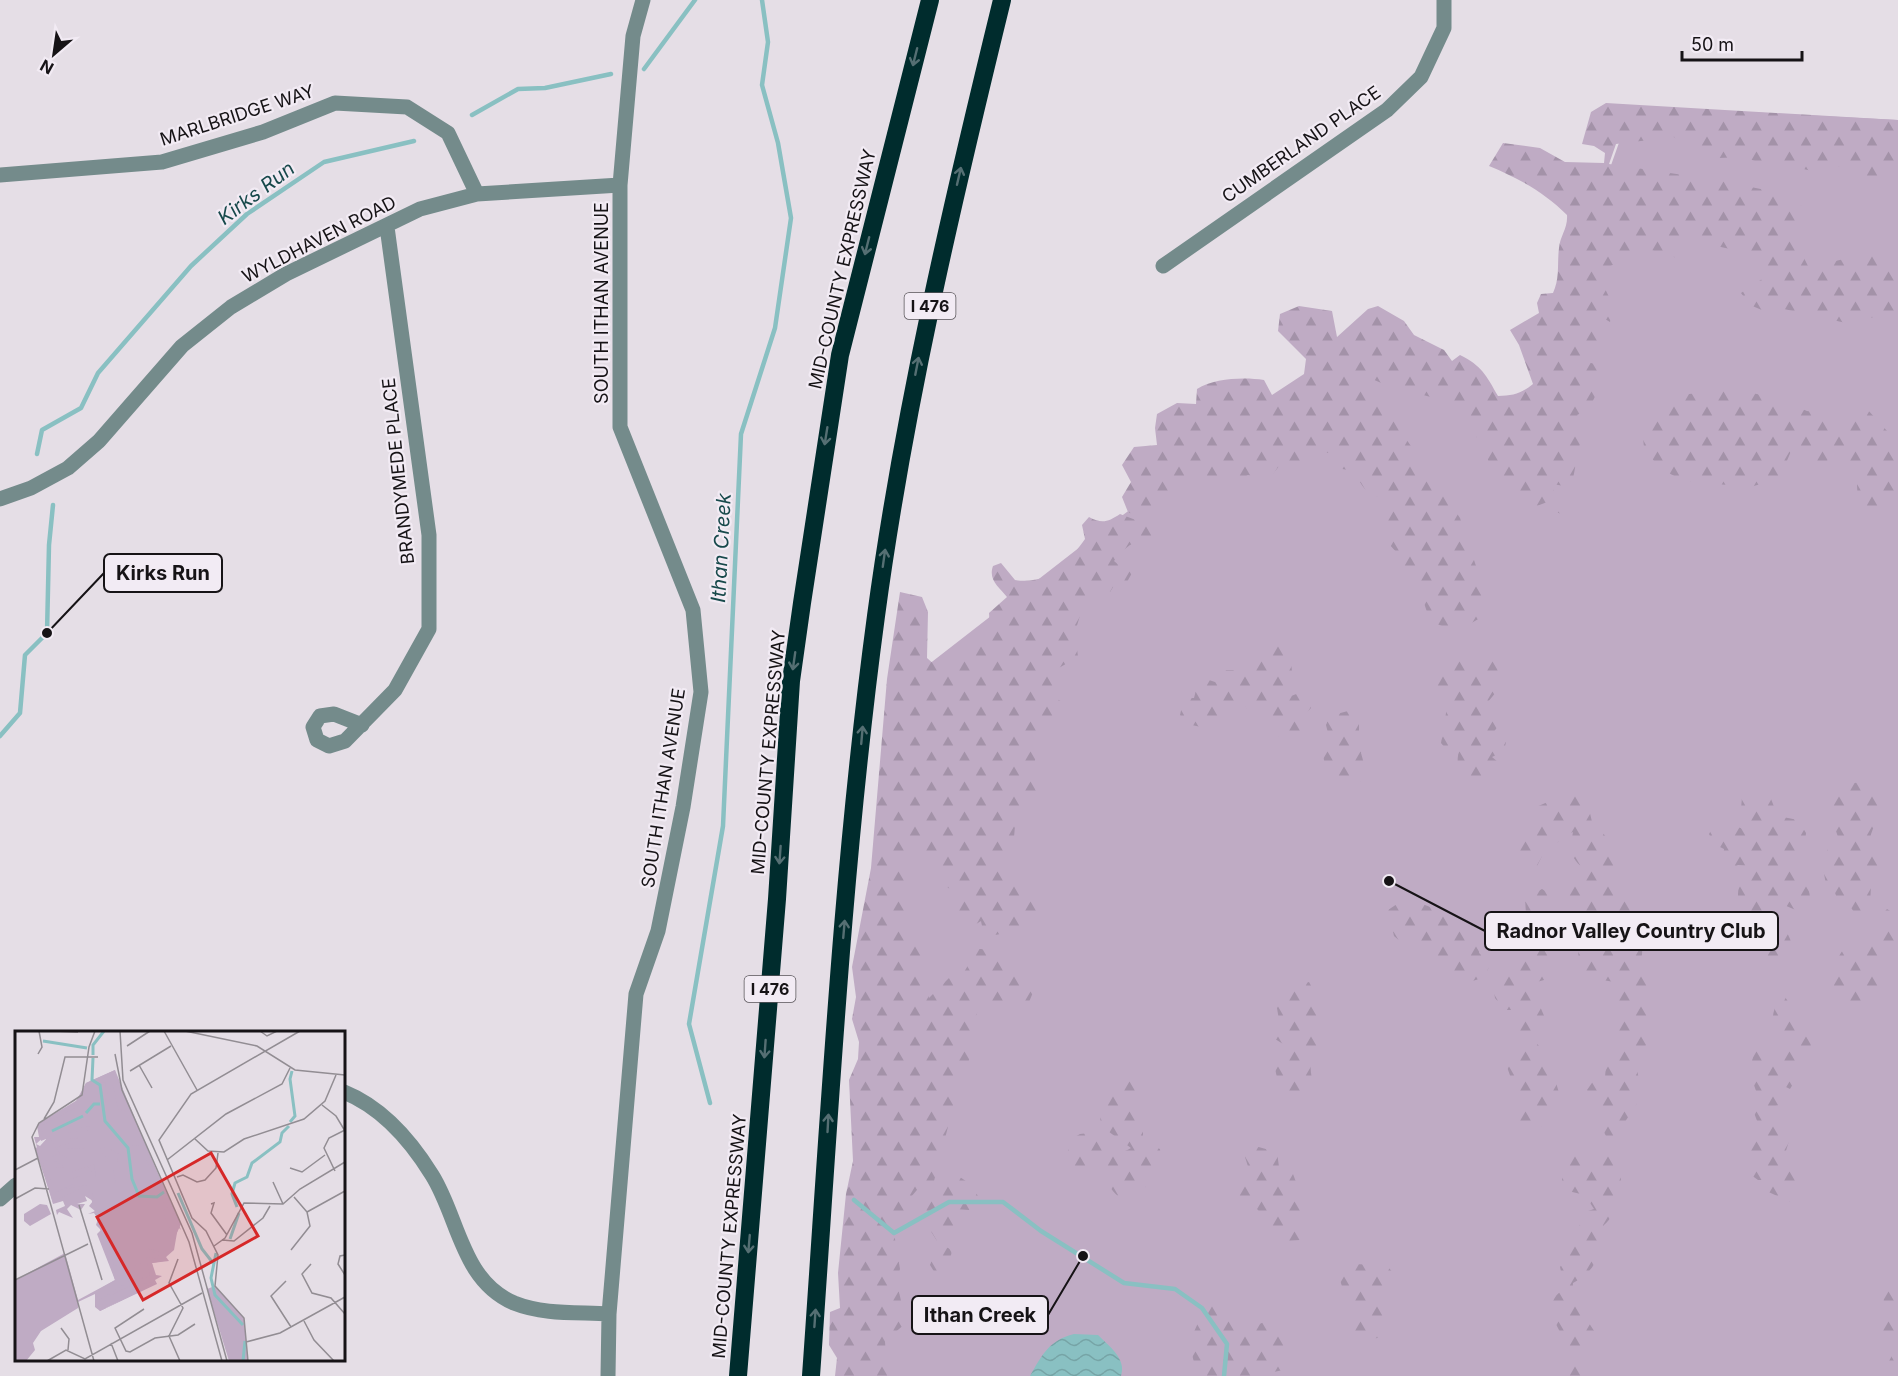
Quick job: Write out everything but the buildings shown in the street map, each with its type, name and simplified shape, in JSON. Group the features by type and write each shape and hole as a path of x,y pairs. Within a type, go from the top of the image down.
{"highway":[{"name":"MID-COUNTY EXPRESSWAY","path":"738,1376 777,899 791,681 808,556 840,355 930,0"},
{"name":"I 476","path":"810,1376 831,1070 861,740 876,616 923,337 1002,0"}],"street":[{"name":"SOUTH ITHAN AVENUE","path":"608,1376 609,1314 636,994 658,931 683,807 701,692 693,610 620,427 620,185 633,36 643,0"},
{"name":"CUMBERLAND PLACE","path":"1163,266 1387,110 1421,77 1444,28 1444,0"},
{"name":"MARLBRIDGE WAY","path":"0,175 162,162 263,132 335,103 406,107 448,133 477,194"},
{"name":"WYLDHAVEN ROAD","path":"0,499 31,488 68,468 99,441 182,346 231,306 286,274 420,209 477,194 620,185"},
{"name":"BRANDYMEDE PLACE","path":"362,725 395,690 429,629 429,535 387,227"},
{"path":"345,1092 356,1097 388,1119 433,1176 468,1260 491,1287 512,1302 538,1311 609,1314"},
{"path":"0,1199 15,1186"}],"green space":[{"path":"1606,103 1898,120 1898,167 1880,162 1877,181 1858,177 1842,165 1824,174 1779,163 1763,164 1744,157 1718,158 1694,153 1674,137 1616,144 1609,164 1717,180 1785,194 1807,210 1811,222 1797,228 1793,236 1809,268 1864,256 1898,257 1898,312 1846,323 1784,309 1769,313 1750,305 1741,293 1771,273 1762,256 1689,240 1677,258 1648,249 1606,268 1602,285 1611,303 1610,322 1605,319 1597,327 1604,335 1602,346 1591,349 1586,362 1596,364 1599,370 1598,388 1587,410 1577,415 1586,429 1579,447 1571,487 1552,484 1554,493 1564,491 1570,499 1568,510 1561,514 1552,510 1555,499 1529,509 1505,491 1490,466 1485,445 1469,430 1473,418 1457,412 1453,403 1386,385 1358,373 1355,380 1387,411 1460,518 1484,590 1480,618 1456,632 1430,621 1420,591 1402,573 1399,555 1388,543 1386,519 1395,509 1393,501 1367,491 1360,482 1363,472 1335,468 1334,453 1308,452 1311,460 1309,467 1302,469 1296,462 1293,469 1287,472 1280,465 1268,480 1248,475 1237,481 1205,478 1200,472 1180,485 1168,507 1144,519 1128,512 1122,497 1131,482 1122,465 1134,447 1157,445 1155,428 1157,414 1177,403 1196,404 1197,389 1204,385 1239,379 1264,380 1272,395 1304,374 1306,359 1278,331 1280,314 1299,306 1332,311 1337,337 1368,309 1378,306 1404,321 1414,335 1444,350 1452,361 1460,355 1474,363 1487,377 1498,396 1517,393 1533,384 1519,345 1510,330 1539,313 1537,303 1541,294 1553,293 1557,276 1558,254 1567,215 1530,186 1489,166 1503,143 1540,148 1565,162 1604,163 1605,153 1594,146 1582,144 1591,112"},
{"path":"1632,106 1898,120 1898,1376 848,1376 888,696 1089,540 1352,346 1525,408"},
{"path":"1734,389 1775,398 1807,411 1828,414 1838,427 1867,409 1898,443 1898,522 1888,509 1870,511 1858,503 1857,485 1865,469 1831,455 1822,469 1804,464 1792,449 1779,479 1750,487 1684,481 1659,468 1644,447 1642,429 1680,395"},
{"path":"1120,514 1154,527 1156,538 1132,544 1114,561 1121,567 1130,560 1145,568 1140,578 1132,573 1123,589 1115,584 1110,592 1103,591 1086,596 1075,632 1078,657 1057,669 1051,695 1062,702 1056,724 1041,739 1031,775 1036,791 1026,801 1016,819 1013,847 1005,870 1046,909 1042,922 1030,929 989,936 983,931 981,921 973,926 972,919 962,923 952,916 966,892 948,888 940,871 917,845 909,852 907,867 909,887 903,887 908,913 905,929 923,947 920,962 929,998 951,976 961,977 978,949 984,949 1000,956 1015,972 1031,973 1034,990 1024,1014 1014,1005 980,1003 975,1019 975,1045 958,1088 934,1181 922,1184 905,1204 906,1218 894,1233 900,1269 898,1276 905,1283 904,1290 899,1292 906,1323 885,1341 887,1376 835,1376 837,1358 829,1345 830,1312 840,1308 838,1273 846,1194 853,1161 849,1080 858,1059 859,1042 852,1019 856,997 852,967 871,868 887,679 900,592 922,597 928,612 927,658 945,674 970,656 983,642 987,634 989,613 1007,597 993,579 993,566 1001,563 1015,580 1027,581 1047,576 1064,564 1085,539 1082,525 1089,517 1105,521"},
{"path":"1280,645 1290,653 1293,681 1283,699 1299,693 1309,698 1311,708 1300,719 1303,728 1297,734 1290,732 1282,738 1267,731 1267,721 1255,720 1243,703 1201,727 1187,724 1180,715 1184,698 1194,698 1197,686 1206,679 1224,685 1223,676 1226,670 1234,670 1243,657 1249,661 1252,670 1268,649"},
{"path":"1470,657 1489,657 1498,664 1497,691 1487,703 1487,716 1501,722 1493,733 1506,742 1504,751 1492,757 1498,762 1495,771 1484,780 1466,788 1458,771 1461,740 1450,754 1441,743 1447,707 1432,678 1434,668 1459,660 1466,665"},
{"path":"1348,711 1359,720 1359,741 1363,749 1361,753 1366,771 1361,781 1350,784 1346,776 1331,776 1324,761 1323,749 1328,733 1326,725 1329,716"},
{"path":"1575,781 1589,809 1593,826 1602,832 1617,850 1611,885 1613,892 1633,889 1638,902 1634,918 1642,941 1640,966 1647,980 1650,1034 1637,1069 1640,1086 1636,1105 1617,1134 1612,1153 1620,1159 1621,1167 1617,1203 1614,1212 1604,1225 1597,1259 1588,1272 1573,1283 1572,1297 1600,1340 1591,1346 1583,1359 1592,1365 1597,1376 1556,1376 1556,1370 1570,1359 1569,1350 1552,1313 1552,1304 1555,1296 1565,1289 1560,1267 1566,1259 1566,1241 1573,1242 1585,1212 1594,1209 1585,1195 1568,1191 1562,1181 1565,1156 1573,1150 1597,1160 1605,1159 1609,1142 1603,1130 1612,1118 1595,1106 1587,1090 1594,1080 1605,1077 1607,1054 1617,1048 1611,1031 1614,1021 1614,982 1586,977 1578,951 1583,941 1595,931 1584,930 1581,919 1567,901 1548,899 1558,923 1558,938 1552,970 1544,980 1533,983 1533,990 1548,1025 1537,1033 1529,1034 1549,1058 1559,1093 1546,1123 1523,1141 1516,1135 1511,1120 1530,1104 1527,1094 1517,1095 1507,1067 1511,1057 1525,1050 1525,1047 1513,1039 1516,1010 1505,1010 1495,998 1493,985 1504,972 1516,964 1518,944 1527,931 1525,898 1542,889 1552,895 1567,896 1571,882 1590,868 1584,869 1573,857 1571,848 1573,832 1546,848 1537,866 1522,865 1518,853 1519,836 1538,831 1532,818 1534,808 1568,793"},
{"path":"1861,782 1880,805 1870,838 1882,849 1888,862 1871,885 1870,906 1864,912 1854,912 1847,902 1838,901 1834,890 1827,890 1823,868 1829,843 1838,837 1830,813 1832,795 1841,785"},
{"path":"1742,797 1771,799 1777,814 1776,820 1783,817 1798,820 1806,833 1805,844 1801,847 1809,851 1798,864 1806,872 1810,897 1798,911 1784,905 1781,913 1782,921 1792,947 1785,962 1770,961 1763,952 1768,944 1762,936 1756,936 1750,925 1753,912 1738,903 1739,887 1749,875 1749,866 1738,865 1728,872 1722,867 1724,849 1714,844 1709,834 1713,827 1738,827 1759,835 1741,809"},
{"path":"1403,900 1423,904 1452,916 1455,928 1469,923 1475,927 1482,939 1479,953 1490,962 1486,974 1477,980 1468,982 1454,974 1448,977 1439,975 1433,959 1428,961 1420,954 1418,942 1401,942 1394,936 1388,910"},
{"path":"1887,909 1898,916 1895,949 1880,973 1879,992 1873,1003 1864,1011 1849,1010 1838,1000 1834,990 1837,960 1845,948 1850,945 1872,939 1872,931 1878,929 1879,918"},
{"path":"1309,982 1321,1004 1315,1033 1328,1046 1326,1052 1311,1062 1312,1088 1296,1100 1285,1091 1276,1074 1274,1061 1288,1047 1275,1039 1275,1028 1280,1026 1276,1002 1287,987"},
{"path":"1779,997 1785,997 1795,1012 1798,1024 1811,1043 1806,1064 1790,1089 1782,1085 1780,1089 1788,1097 1786,1104 1775,1106 1774,1113 1775,1126 1789,1141 1785,1154 1777,1160 1780,1169 1791,1171 1797,1180 1796,1192 1790,1195 1790,1202 1762,1189 1765,1180 1758,1180 1747,1172 1748,1153 1759,1126 1751,1105 1759,1098 1753,1081 1752,1063 1755,1051 1766,1050 1775,1059 1780,1044 1774,1033 1772,1021"},
{"path":"1131,1077 1143,1093 1140,1106 1136,1110 1143,1121 1143,1142 1160,1149 1161,1158 1156,1174 1147,1186 1125,1200 1110,1188 1103,1174 1096,1168 1068,1165 1068,1141 1080,1134 1098,1132 1108,1146 1115,1151 1120,1152 1131,1148 1101,1126 1099,1104 1106,1094 1116,1093 1116,1084 1121,1079"},
{"path":"1255,1146 1277,1152 1279,1167 1290,1166 1296,1182 1290,1195 1300,1195 1304,1206 1303,1212 1292,1224 1302,1232 1300,1240 1271,1243 1261,1214 1254,1205 1235,1205 1234,1189 1237,1182 1252,1179 1245,1157 1249,1148"},
{"path":"960,1177 970,1184 978,1196 975,1206 969,1210 955,1209 961,1225 954,1239 946,1247 952,1250 949,1261 945,1267 935,1273 930,1265 937,1241 927,1225 926,1206 945,1183"},
{"path":"1383,1261 1394,1274 1381,1290 1385,1298 1382,1305 1387,1318 1383,1323 1385,1336 1365,1341 1348,1329 1347,1324 1356,1315 1344,1293 1336,1267"},
{"path":"1898,1273 1898,1376 1881,1376 1895,1350 1881,1331 1884,1323 1878,1317 1884,1303 1879,1276"},
{"path":"1211,1304 1229,1310 1237,1321 1236,1335 1231,1341 1233,1347 1252,1327 1274,1318 1287,1342 1288,1369 1269,1373 1267,1376 1200,1376 1192,1355 1192,1338 1199,1321"}],"water":[{"path":"1074,1334 1098,1335 1119,1358 1121,1376 1030,1376 1052,1344"}],"waterway":[{"name":"Kirks Run","path":"644,69 695,0"},
{"name":"Ithan Creek","path":"710,1103 689,1024 723,826 741,434 775,328 791,218 778,143 762,85 768,42 762,0"},
{"name":"Kirks Run","path":"472,115 518,89 545,88 611,74"},
{"name":"Kirks Run","path":"37,454 42,430 81,408 98,373 191,266 247,214 324,162 414,141"},
{"name":"Kirks Run","path":"0,736 20,713 25,655 47,633 49,545 53,505"},
{"name":"Ithan Creek","path":"854,1200 894,1233 949,1202 1003,1202 1041,1231 1124,1283 1175,1289 1202,1308 1227,1344 1224,1376"}],"place":[{"name":"Kirks Run","path":"47,633"},
{"name":"Radnor Valley Country Club","path":"1389,881"},
{"name":"Ithan Creek","path":"1083,1256"}]}
